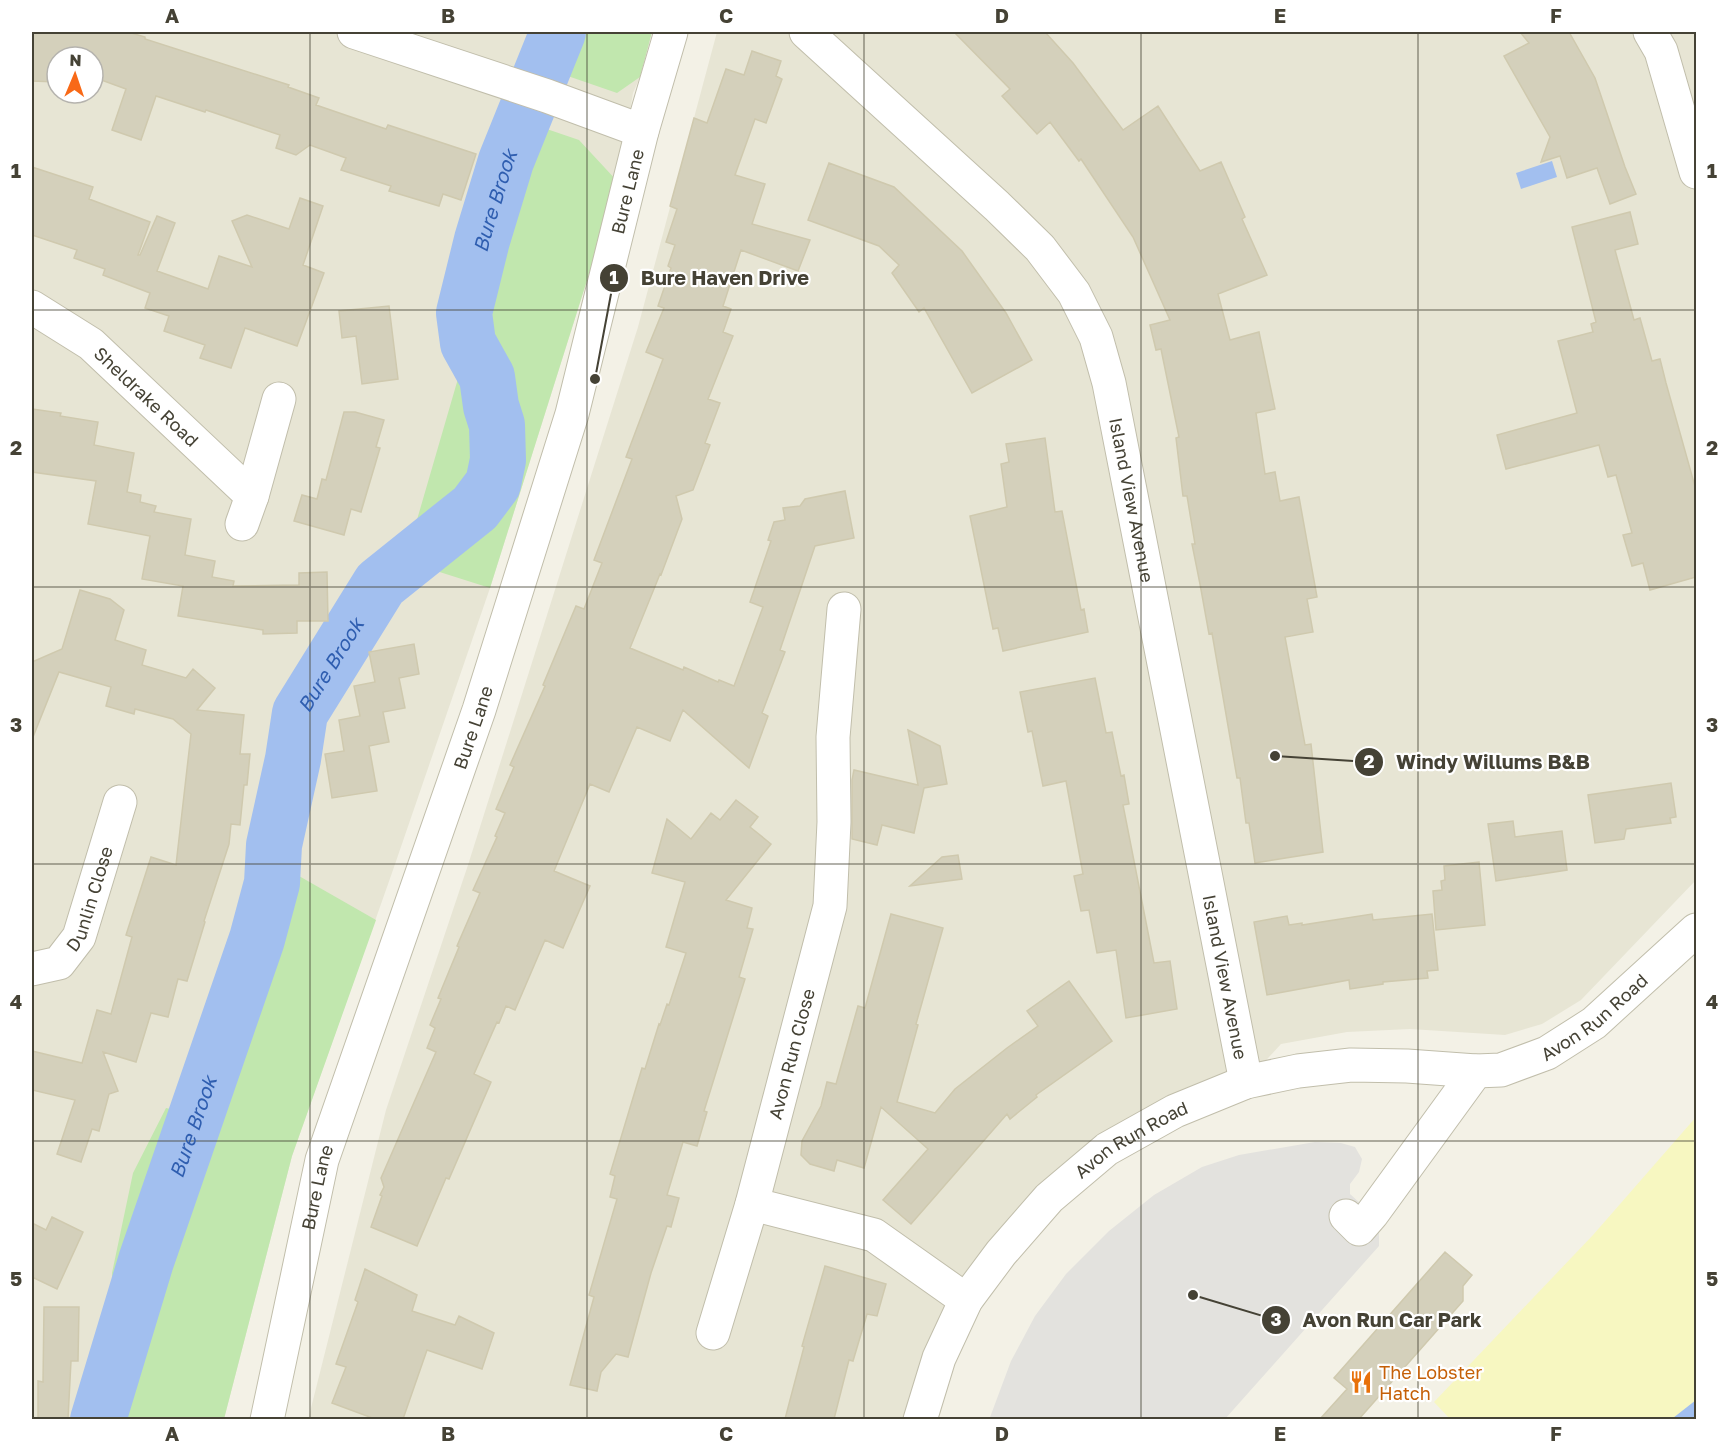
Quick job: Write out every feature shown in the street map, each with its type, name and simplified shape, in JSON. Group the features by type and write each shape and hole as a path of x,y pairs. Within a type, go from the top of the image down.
{"street":[{"path":"354,32 516,85 642,131"},
{"name":"Bure Lane","path":"267,1419 322,1160 480,710 572,414 642,131 671,32"},
{"name":"Island View Avenue","path":"806,32 998,206 1040,248 1074,293 1096,337 1109,382 1246,1082"},
{"path":"1650,32 1660,51 1696,172"},
{"name":"Sheldrake Road","path":"32,308 91,344 247,510 279,399"},
{"name":"Avon Run Close","path":"713,1333 752,1204 831,906 834,822 833,737 844,609"},
{"name":"Dunlin Close","path":"32,969 59,963 79,937 120,802"},
{"name":"Avon Run Road","path":"920,1419 939,1358 966,1300 1001,1252 1049,1198 1107,1149 1175,1111 1246,1082 1298,1071 1351,1065 1476,1071 1501,1070 1547,1053 1594,1023 1696,930"},
{"path":"1359,1215 1476,1071"},
{"path":"752,1204 874,1235 966,1300"}],"shaded area":[{"path":"32,32 652,32 640,77 633,93 618,182 490,588 292,1156 224,1419 32,1419"},
{"path":"546,32 652,32 640,77 617,93 533,64"},
{"path":"717,32 1696,32 1696,880 1581,1000 1542,1024 1505,1035 1410,1029 1347,1032 1281,1044 1246,1082 1175,1111 1001,1253 920,1419 308,1420 386,1110 468,865 638,327"},
{"path":"532,124 579,140 618,182 490,588 405,561"},
{"path":"285,868 376,920 292,1156 224,1419 87,1419 114,1315 112,1273 133,1173 166,1108 180,1111 263,876"},
{"path":"1315,1142 1341,1143 1355,1147 1362,1159 1359,1172 1350,1184 1350,1194 1372,1214 1379,1226 1379,1246 1225,1419 989,1420 1011,1361 1035,1316 1066,1274 1109,1231 1154,1195 1202,1167 1239,1155"}],"sand":[{"path":"1696,1117 1696,1417 1694,1420 1450,1419 1434,1402 1593,1235"}],"water":[{"path":"1552,161 1557,177 1521,189 1516,173"},
{"path":"1696,1400 1696,1419 1672,1419 1673,1418"}],"building":[{"path":"32,32 128,32 289,85 288,87 319,98 316,105 386,129 388,125 476,154 461,200 443,194 439,206 389,191 391,186 341,170 346,158 310,145 296,155 276,148 280,135 156,96 141,140 112,130 126,89 105,81 105,45 45,45 45,82 32,81"},
{"path":"954,32 1045,32 1073,63 1123,130 1158,106 1200,171 1221,162 1245,217 1242,219 1267,275 1218,294 1230,340 1259,332 1275,409 1256,413 1265,474 1275,472 1280,501 1299,497 1317,597 1307,599 1313,632 1285,637 1305,745 1311,744 1323,852 1255,863 1249,823 1246,823 1240,778 1237,778 1212,633 1209,634 1192,544 1195,544 1187,496 1183,496 1176,438 1179,437 1161,349 1156,350 1150,325 1170,320 1133,237 1081,159 1079,161 1050,122 1037,134 1002,96 1010,89"},
{"path":"1520,32 1569,32 1595,78 1636,194 1610,204 1597,168 1567,178 1560,156 1541,162 1550,137 1504,56 1529,43"},
{"path":"752,51 781,61 776,76 782,79 766,123 755,119 735,175 765,184 752,224 810,240 798,271 741,250 723,306 731,309 723,332 733,336 708,399 720,403 705,443 710,445 693,490 676,496 682,519 630,648 683,670 684,667 718,682 719,680 734,686 763,607 750,602 771,541 768,540 774,522 785,520 783,508 800,506 805,499 845,491 854,538 815,546 780,650 785,652 762,713 768,716 749,768 683,710 670,741 637,727 609,792 590,784 554,871 590,886 563,948 545,940 515,1010 506,1006 499,1023 497,1022 474,1074 491,1082 417,1246 371,1227 384,1187 381,1178 436,1052 427,1048 435,1028 430,1025 441,999 438,998 459,947 457,946 480,893 473,890 497,837 495,836 505,813 496,809 514,767 510,765 545,686 543,685 576,606 584,609 602,563 594,560 632,459 626,457 663,359 646,352 664,308 658,306 671,268 668,266 675,245 666,242 677,209 670,206 694,118 707,123 726,69 744,75"},
{"path":"829,163 894,187 962,251 1006,313 1032,360 972,393 924,308 919,312 892,273 899,265 879,246 808,220"},
{"path":"32,167 93,187 89,199 150,222 138,255 157,216 175,223 157,271 208,289 219,256 252,267 232,221 247,215 289,229 300,198 323,206 303,265 324,273 297,346 245,328 231,368 200,358 205,345 164,331 169,316 145,308 150,293 103,275 105,269 74,258 77,250 32,235"},
{"path":"1630,212 1638,244 1615,250 1634,320 1640,318 1652,361 1660,359 1696,490 1696,577 1650,590 1643,563 1632,566 1623,535 1632,533 1616,475 1608,477 1599,445 1506,469 1497,435 1577,413 1558,341 1593,332 1591,324 1596,322 1572,227"},
{"path":"389,306 398,379 362,384 356,336 342,338 339,311"},
{"path":"32,409 98,422 94,445 134,453 127,492 141,495 140,502 156,506 154,512 191,519 185,555 215,561 212,577 234,581 233,586 299,585 299,573 327,572 328,621 297,621 297,633 263,634 263,630 178,616 183,586 142,579 150,536 88,524 96,481 32,472"},
{"path":"344,412 355,412 384,420 376,447 380,448 361,512 351,509 344,535 294,521 302,495 317,499 322,479 326,480"},
{"path":"1045,438 1055,512 1062,511 1081,610 1084,609 1088,632 1003,651 998,628 993,629 970,516 1007,507 1001,464 1009,462 1006,444"},
{"path":"80,590 110,599 124,610 115,640 146,650 142,665 186,678 193,669 215,688 197,710 244,715 240,754 250,754 240,825 231,824 229,844 187,981 178,979 168,1017 151,1013 136,1062 103,1052 118,1091 109,1094 99,1131 92,1129 81,1162 57,1154 75,1100 32,1090 32,1051 82,1063 97,1010 111,1014 132,937 126,935 151,857 176,865 191,734 173,719 135,709 134,714 106,706 111,687 59,672 32,737 32,662 62,649"},
{"path":"414,644 419,674 399,678 405,708 383,712 389,742 369,746 377,791 332,798 325,754 344,751 339,720 360,716 354,686 375,682 369,652"},
{"path":"1095,678 1106,733 1112,732 1121,776 1124,775 1129,804 1123,805 1154,963 1170,961 1177,1009 1126,1018 1116,950 1097,953 1089,910 1081,911 1074,876 1083,874 1066,781 1043,786 1032,731 1028,732 1020,692"},
{"path":"908,730 940,746 947,784 924,788 914,833 882,825 877,845 852,839 854,770 918,785"},
{"path":"1671,783 1676,817 1670,818 1671,823 1626,829 1624,839 1595,843 1588,795"},
{"path":"736,800 758,817 750,827 771,844 726,900 752,908 747,928 753,929 739,977 745,979 704,1111 707,1112 697,1146 683,1142 667,1195 679,1198 671,1227 667,1226 651,1273 628,1357 616,1354 601,1372 597,1391 570,1385 594,1297 589,1295 617,1199 610,1197 615,1176 610,1174 642,1068 645,1069 686,953 666,947 685,882 652,873 667,819 691,839 711,813 720,820"},
{"path":"1513,821 1515,837 1562,831 1567,870 1496,881 1488,824"},
{"path":"958,855 962,879 910,886 942,857"},
{"path":"1479,862 1485,925 1436,930 1433,891 1442,890 1441,881 1445,880 1444,866"},
{"path":"891,914 943,928 897,1102 935,1113 955,1089 1038,1026 1027,1011 1069,981 1112,1041 1036,1095 1037,1097 1010,1119 1007,1114 911,1224 883,1200 928,1149 881,1107 864,1168 837,1160 834,1171 810,1164 801,1155 802,1141 821,1106 827,1082 836,1084 858,1006 865,1008"},
{"path":"1372,914 1373,920 1432,914 1438,970 1427,971 1428,978 1383,982 1383,984 1350,989 1349,980 1267,995 1254,922 1287,916 1289,925 1302,923 1302,925"},
{"path":"52,1217 83,1232 57,1289 32,1277 32,1223 46,1230"},
{"path":"1445,1252 1472,1275 1463,1286 1463,1301 1359,1419 1320,1419 1347,1389 1334,1378"},
{"path":"825,1266 886,1284 877,1316 867,1314 853,1361 849,1360 834,1419 785,1419 804,1347 802,1346"},
{"path":"365,1269 417,1295 412,1311 455,1325 459,1316 494,1333 482,1369 427,1350 403,1419 375,1419 332,1403 346,1367 336,1364 358,1302 355,1300"},
{"path":"44,1307 79,1307 78,1361 71,1361 68,1419 38,1419 38,1381 43,1382"}],"waterway":[{"name":"Bure Brook","path":"98,1420 146,1261 257,939 272,883 274,845 293,759 300,713 380,584 475,508 493,484 498,460 497,425 491,406 487,377 468,343 464,313 482,240 506,161 558,32"}],"place":[{"name":"Bure Haven Drive","path":"595,379"},
{"name":"Windy Willums B&B","path":"1275,756"},
{"name":"Avon Run Car Park","path":"1193,1295"},
{"name":"The Lobster Hatch","path":"1361,1382"}]}
